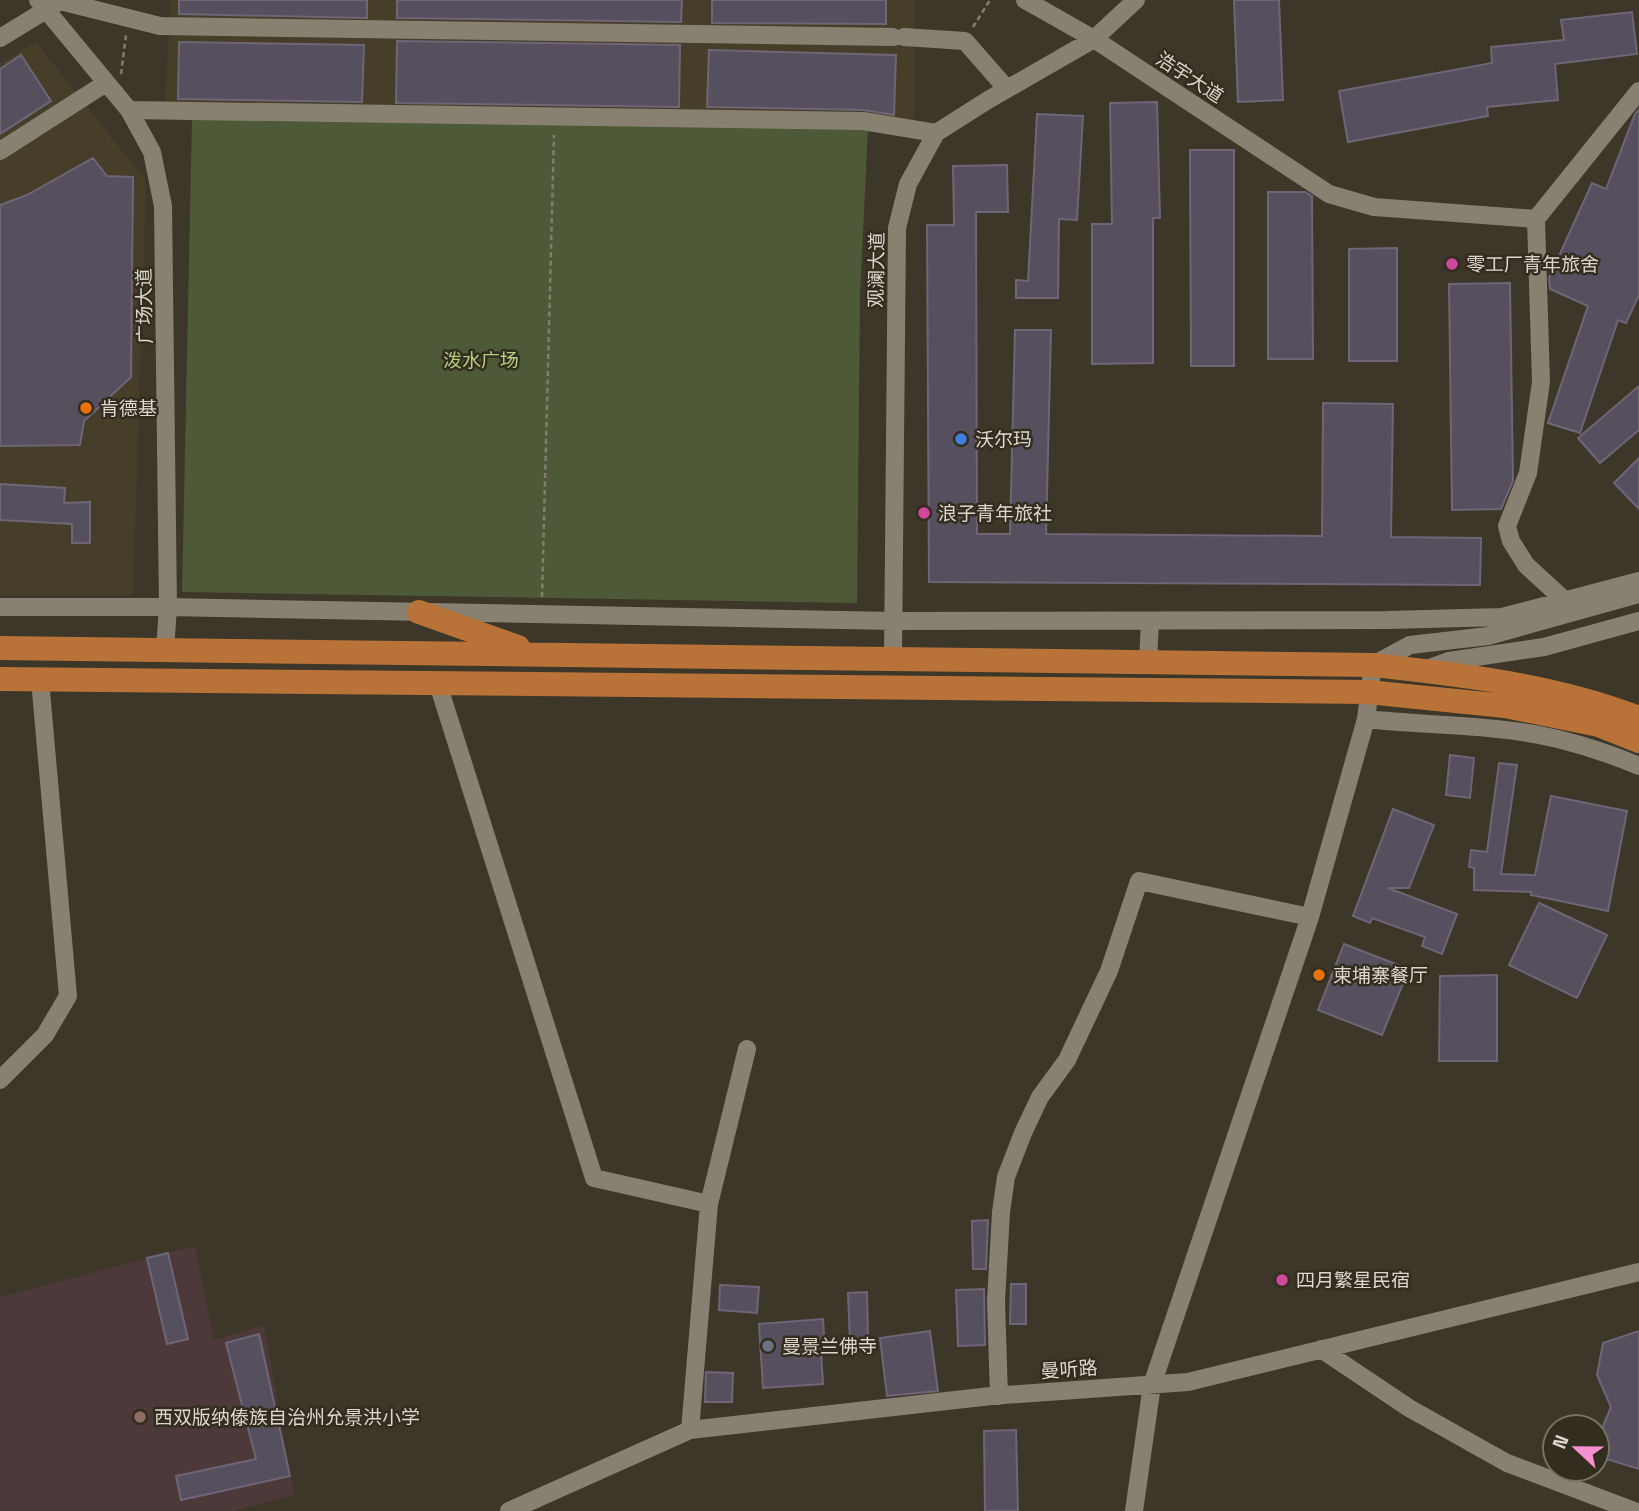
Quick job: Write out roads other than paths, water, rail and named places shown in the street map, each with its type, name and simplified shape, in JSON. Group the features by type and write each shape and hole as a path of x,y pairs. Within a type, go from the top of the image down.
{"highway":[{"path":"419,612 539,654"},
{"path":"0,648 1373,665 1485,678 1604,705 1639,718"},
{"path":"165,681 166,650"},
{"path":"0,679 1368,692 1505,706 1599,725 1639,741"}],"street":[{"name":"浩宇大道","path":"1025,0 1094,39 1329,194 1374,207 1536,219"},
{"name":"观澜大道","path":"892,658 897,228 908,184 936,134 1094,39 1136,0"},
{"path":"0,38 51,3 160,26 898,37 965,41 1007,89"},
{"name":"广场大道","path":"51,3 118,97 152,152 163,206 168,607 166,650"},
{"path":"1563,599 1526,565 1511,541 1507,526 1528,473 1542,382 1536,219 1639,91"},
{"path":"0,151 118,97 554,115 863,121 936,134"},
{"path":"0,607 168,607 894,621 1387,620 1502,617 1639,581"},
{"path":"1134,1511 1152,1385 1310,917 1366,719 1373,665 1410,645 1488,636 1639,594"},
{"path":"1148,662 1150,621"},
{"path":"1423,671 1450,661 1545,647 1639,621"},
{"path":"0,1080 44,1035 68,996 40,680"},
{"path":"438,684 594,1178 709,1204"},
{"path":"1366,719 1501,730 1556,738 1639,766"},
{"path":"999,1395 996,1301 1001,1212 1006,1177 1041,1097 1067,1060 1109,971 1139,881 1310,917"},
{"path":"690,1430 709,1204 747,1049"},
{"name":"曼听路","path":"509,1511 690,1430 999,1395 1188,1382 1639,1272"},
{"path":"1321,1349 1409,1408 1507,1463 1634,1511"}],"place":[{"name":"零工厂青年旅舍","path":"1452,264"},
{"name":"肯德基","path":"86,408"},
{"name":"沃尔玛","path":"961,439"},
{"name":"浪子青年旅社","path":"924,513"},
{"name":"柬埔寨餐厅","path":"1319,975"},
{"name":"四月繁星民宿","path":"1282,1280"},
{"name":"曼景兰佛寺","path":"768,1346"},
{"name":"西双版纳傣族自治州允景洪小学","path":"140,1417"}],"park label":[{"name":"泼水广场","path":"481,360"}]}
